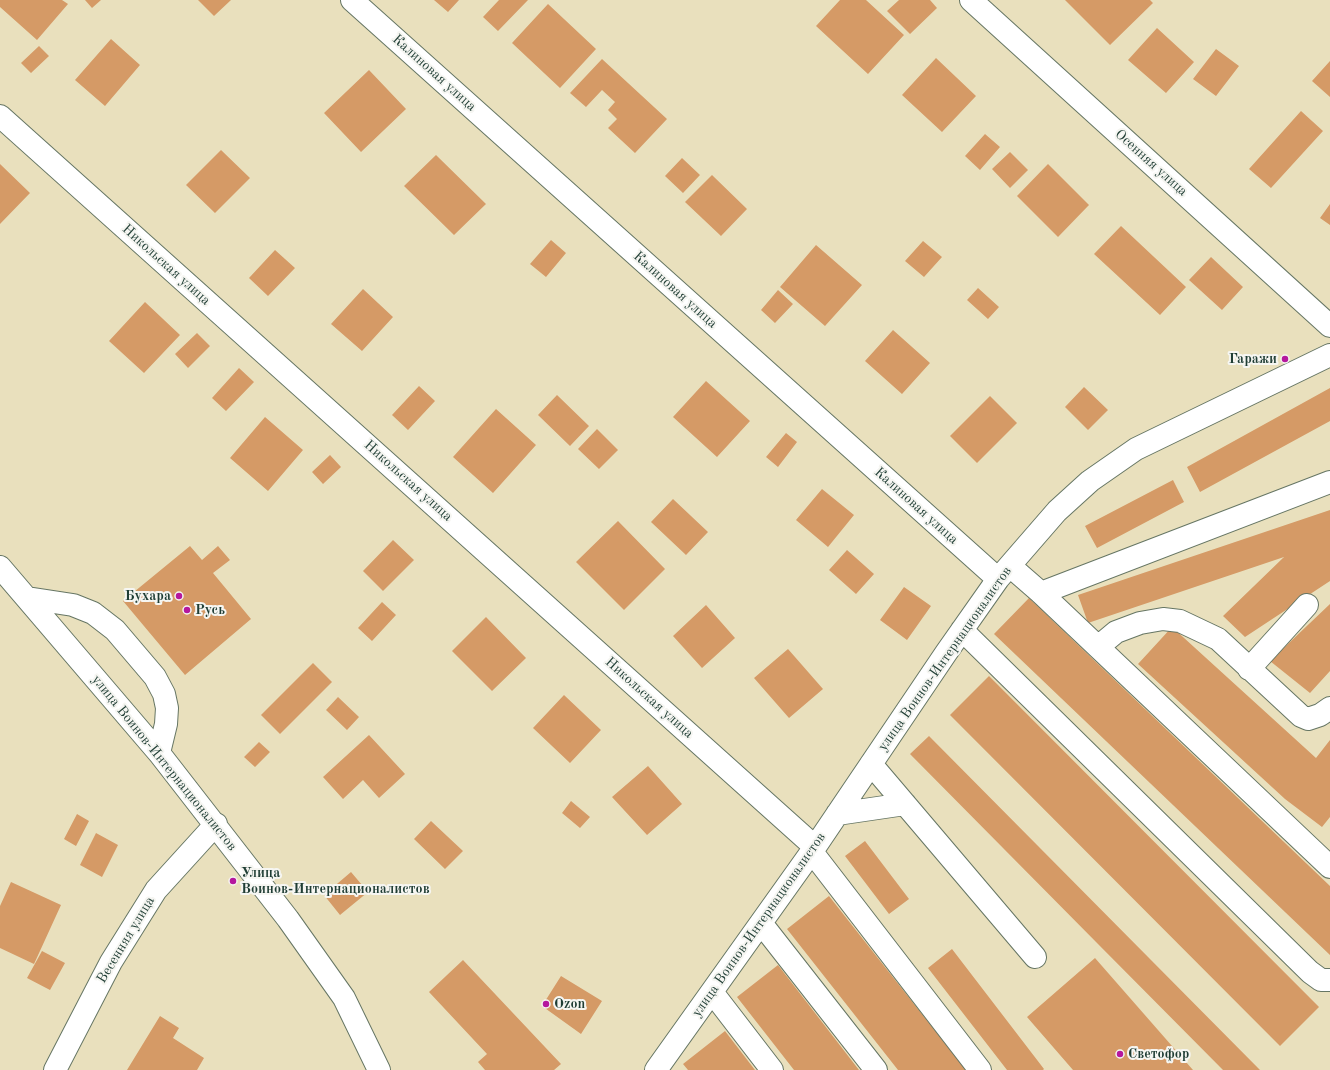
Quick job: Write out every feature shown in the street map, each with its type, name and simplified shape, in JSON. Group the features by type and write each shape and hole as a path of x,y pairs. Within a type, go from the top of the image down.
{"street":[{"name":"Калиновая улица","path":"352,0 1004,573 1041,593 1328,860"},
{"name":"Осенняя улица","path":"971,0 1330,326"},
{"name":"Никольская улица","path":"0,116 814,849 980,1070"},
{"name":"улица Воинов-Интернационалистов","path":"664,1067 712,992 814,849 962,630 1004,573 1057,511 1090,481 1136,449 1330,355"},
{"path":"1041,593 1330,482"},
{"name":"улица Воинов-Интернационалистов","path":"0,566 159,753 216,824 344,998 379,1070"},
{"path":"27,598 73,605 93,613 115,630 155,677 164,694 167,708 159,753"},
{"path":"1249,669 1307,606"},
{"path":"1098,647 1116,632 1140,623 1162,619 1180,621 1218,639 1301,716 1308,719 1320,715 1330,708"},
{"path":"962,630 1310,972 1321,980 1330,980"},
{"path":"872,764 1035,957"},
{"path":"837,814 905,804"},
{"name":"Весенняя улица","path":"55,1070 111,962 156,890 216,824"},
{"path":"761,923 876,1070"},
{"path":"712,992 772,1070"}],"building":[{"path":"0,0 62,0 68,4 37,40 0,7"},
{"path":"85,0 101,0 92,8"},
{"path":"198,0 231,0 214,16"},
{"path":"434,0 459,0 448,12"},
{"path":"499,0 528,0 498,31 483,17"},
{"path":"840,0 866,0 904,35 868,74 816,26"},
{"path":"899,0 930,0 937,8 910,34 887,11"},
{"path":"1065,0 1150,0 1153,3 1110,45"},
{"path":"548,4 596,49 560,88 512,43"},
{"path":"1157,28 1194,62 1166,93 1128,60"},
{"path":"111,39 140,65 105,106 75,80"},
{"path":"39,46 49,56 31,73 21,63"},
{"path":"1216,49 1239,66 1216,96 1193,79"},
{"path":"936,58 976,96 942,132 902,95"},
{"path":"602,59 667,119 635,153 608,128 617,119 608,110 615,102 602,90 586,107 570,93"},
{"path":"1330,61 1330,97 1312,81"},
{"path":"369,70 406,109 361,152 324,113"},
{"path":"1301,111 1323,131 1271,188 1249,169"},
{"path":"985,134 1000,147 980,170 965,156"},
{"path":"221,150 250,178 215,213 186,185"},
{"path":"1010,152 1028,170 1010,188 992,169"},
{"path":"436,155 486,204 454,235 404,186"},
{"path":"682,158 700,175 683,193 665,176"},
{"path":"0,164 30,193 0,224"},
{"path":"1048,164 1089,205 1058,237 1017,196"},
{"path":"712,175 747,209 721,236 685,202"},
{"path":"1330,204 1330,225 1320,218"},
{"path":"1121,226 1186,287 1160,315 1094,254"},
{"path":"551,240 566,253 546,277 530,264"},
{"path":"923,241 942,257 924,277 905,261"},
{"path":"816,245 862,285 825,326 780,287"},
{"path":"275,250 295,268 268,296 249,278"},
{"path":"1211,257 1243,287 1222,310 1189,280"},
{"path":"978,288 999,307 988,319 967,300"},
{"path":"363,289 393,317 362,351 331,324"},
{"path":"778,290 793,304 775,323 761,310"},
{"path":"145,302 180,335 144,373 109,341"},
{"path":"893,330 930,363 902,394 865,361"},
{"path":"197,333 210,346 188,368 175,354"},
{"path":"239,368 254,382 226,411 212,398"},
{"path":"706,381 750,421 717,457 673,417"},
{"path":"419,386 435,401 408,430 392,415"},
{"path":"1084,387 1108,410 1088,430 1065,407"},
{"path":"1330,388 1330,421 1200,492 1187,467"},
{"path":"557,395 589,426 570,446 538,415"},
{"path":"990,396 1017,423 977,463 950,436"},
{"path":"496,409 536,445 493,493 453,457"},
{"path":"265,417 303,450 268,491 230,458"},
{"path":"597,429 618,450 599,469 578,449"},
{"path":"786,433 797,442 778,467 766,457"},
{"path":"330,455 341,467 323,484 312,472"},
{"path":"1173,480 1184,502 1097,548 1085,526"},
{"path":"822,489 854,515 828,547 796,520"},
{"path":"673,499 708,532 686,555 651,522"},
{"path":"1330,510 1330,581 1245,637 1223,616 1284,557 1088,623 1078,595"},
{"path":"618,521 665,569 624,610 576,562"},
{"path":"393,540 414,560 383,591 363,571"},
{"name":"Русь","path":"190,546 202,560 218,546 230,560 213,573 251,619 185,675 123,601"},
{"path":"847,550 874,574 856,594 829,570"},
{"path":"904,587 931,606 907,640 880,620"},
{"path":"1029,598 1330,886 1330,955 994,634"},
{"path":"382,602 396,615 372,641 358,628"},
{"path":"1330,604 1330,671 1310,693 1270,661"},
{"path":"706,605 735,638 702,668 673,636"},
{"path":"486,617 526,658 492,691 452,651"},
{"path":"1172,627 1316,758 1330,740 1330,817 1322,827 1285,799 1138,664"},
{"path":"788,649 823,689 789,718 754,678"},
{"path":"313,663 332,682 280,734 261,715"},
{"path":"989,676 1319,1007 1280,1046 950,715"},
{"path":"564,695 601,730 570,763 533,728"},
{"path":"338,697 359,717 347,730 326,710"},
{"path":"369,735 405,774 379,798 363,780 343,799 323,777"},
{"path":"929,736 1260,1070 1223,1070 1098,944 910,754"},
{"path":"259,742 270,752 255,767 244,757"},
{"path":"648,766 682,804 647,835 612,797"},
{"path":"571,801 590,817 580,828 562,813"},
{"path":"77,814 89,821 76,846 64,839"},
{"path":"431,821 463,851 445,869 414,839"},
{"path":"96,833 118,845 102,877 80,865"},
{"path":"865,841 909,899 889,914 845,856"},
{"path":"351,872 368,892 340,915 324,895"},
{"path":"11,882 61,905 34,964 0,948 0,906"},
{"path":"829,896 966,1070 898,1070 787,929"},
{"path":"952,949 1044,1069 1043,1070 1007,1070 928,968"},
{"path":"42,951 65,963 50,990 27,978"},
{"path":"1095,958 1193,1070 1073,1070 1027,1017"},
{"path":"463,960 561,1064 554,1070 485,1070 478,1062 487,1054 429,992"},
{"path":"778,965 859,1070 794,1070 737,997"},
{"path":"561,976 602,1001 581,1034 542,1006"},
{"path":"160,1016 179,1028 173,1038 204,1058 197,1070 127,1070"},
{"path":"725,1031 755,1070 688,1070 683,1064"}],"place":[{"name":"Гаражи","path":"1285,359"},
{"name":"Бухара","path":"179,596"},
{"name":"Русь","path":"187,610"},
{"name":"Улица Воинов-Интернационалистов","path":"233,881"},
{"name":"Ozon","path":"546,1004"},
{"name":"Светофор","path":"1120,1054"}]}
